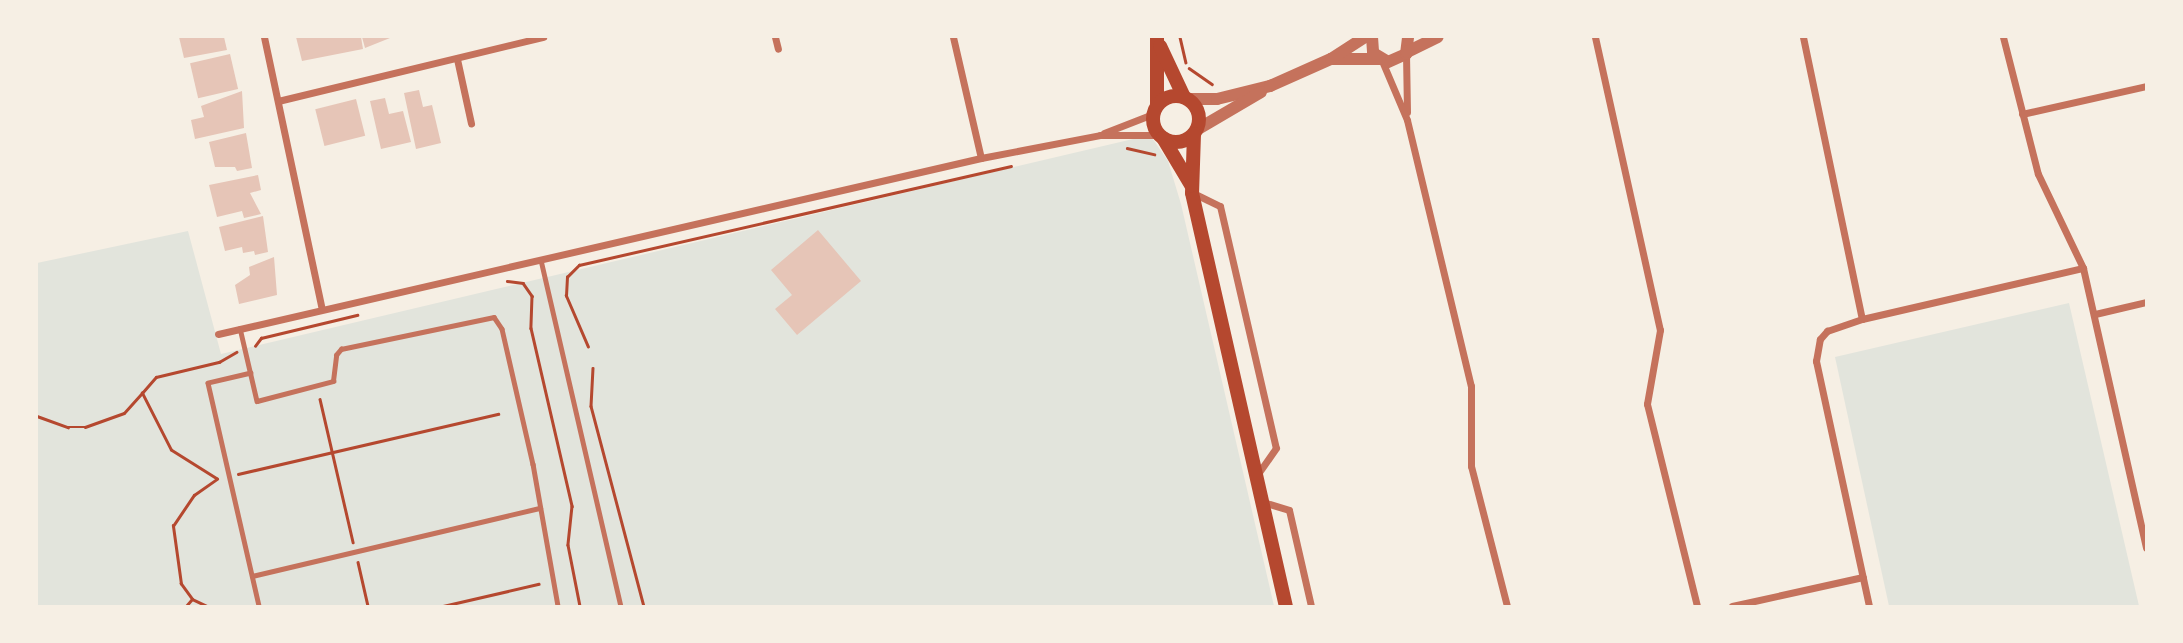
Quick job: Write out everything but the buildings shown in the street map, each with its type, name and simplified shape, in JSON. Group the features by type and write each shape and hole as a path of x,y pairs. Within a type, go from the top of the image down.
{"main road":[{"path":"1157,37 1187,98 1200,115 1196,132 1192,189 1286,606"},
{"path":"1157,37 1155,110 1161,137 1192,189"},
{"path":"1155,110 1166,98 1187,98"},
{"path":"1161,137 1180,142 1196,132"}],"street":[{"path":"264,37 322,309"},
{"path":"278,100 457,60 543,37"},
{"path":"775,37 778,48"},
{"path":"953,37 981,158"},
{"path":"1196,132 1270,86 1331,59 1365,37"},
{"path":"1372,37 1371,47 1381,60 1407,120 1471,386 1471,466 1507,606"},
{"path":"1407,120 1408,37"},
{"path":"1331,59 1395,62 1406,53 1438,37"},
{"path":"1595,37 1660,330 1647,404 1697,606"},
{"path":"1803,37 1862,319"},
{"path":"2004,37 2038,174 2083,268 2146,548"},
{"path":"457,60 471,123"},
{"path":"1187,98 1217,99 1270,86"},
{"path":"2022,114 2146,86"},
{"path":"1100,135 1155,110"},
{"path":"218,334 981,158 1100,135 1161,137"},
{"path":"1192,189 1220,206 1276,448 1256,476"},
{"path":"1869,606 1816,360 1816,349 1827,331 1862,319 2083,268"},
{"path":"2095,314 2146,303"},
{"path":"2136,503 2146,501"},
{"path":"1262,502 1289,510 1311,606"},
{"path":"1732,606 1863,577"}],"lane":[{"path":"541,260 621,606"},
{"path":"240,328 257,401 333,382 336,355 341,349 494,317 502,329 558,606"},
{"path":"251,373 208,383 259,606"},
{"path":"252,576 540,508"}],"path":[{"path":"1124,148 1164,156"},
{"path":"588,347 566,296 567,277 579,265 1023,163"},
{"path":"495,283 517,280 527,286 532,296 531,328 572,506 568,545 580,606"},
{"path":"37,416 68,427 85,427 124,413 156,377 219,362 229,353 245,349 261,338 366,314"},
{"path":"593,368 591,405 644,606"},
{"path":"142,393 171,450 217,479"},
{"path":"320,399 368,606"},
{"path":"207,606 192,599 181,584 173,526 186,502 217,479 498,414"},
{"path":"443,606 538,584"},
{"path":"186,606 192,599"}],"shaded area":[{"path":"1150,135 1168,161 1181,204 1274,606 37,606 37,263 188,231 221,354"},
{"path":"2069,303 2139,606 1889,606 1835,357"}]}
